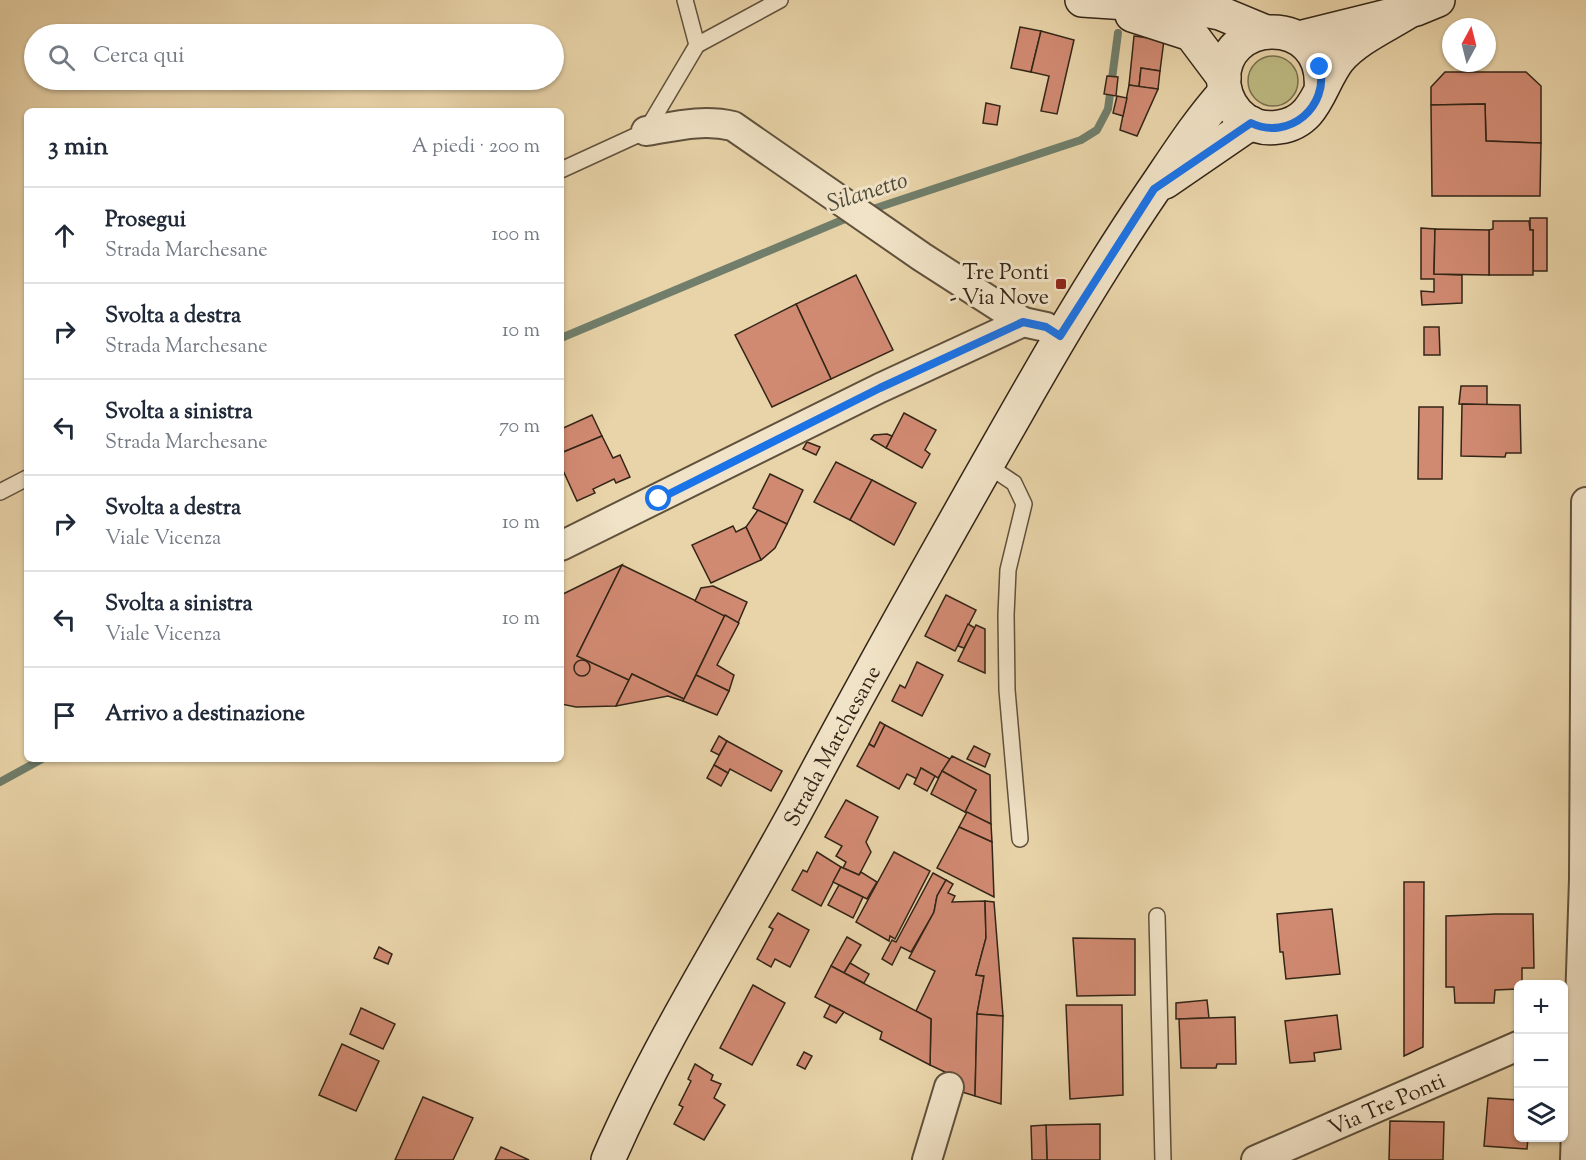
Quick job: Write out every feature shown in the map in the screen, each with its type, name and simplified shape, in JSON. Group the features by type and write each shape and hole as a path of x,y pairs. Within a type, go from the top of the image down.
{"main road":[{"path":"1083,0 1188,7 1220,13 1266,32 1287,33 1299,38 1317,60 1321,72 1321,90"},
{"path":"1083,0 1191,34 1225,85 1236,112 1251,123 1272,128 1296,122 1311,110 1339,60 1349,50 1424,5"},
{"path":"1299,38 1424,5"},
{"path":"1225,85 1230,56 1241,42 1266,32"},
{"name":"Strada Marchesane","path":"608,1160 621,1129 698,985 785,832 883,647 1060,336 1198,122 1225,85"},
{"name":"Strada Marchesane","path":"1154,189 1251,123"}],"street":[{"path":"646,132 691,123 714,122 733,126 762,143 876,226 1023,322 1046,327 1060,336"},
{"path":"564,545 880,388 1023,322"},
{"path":"1575,1160 1581,1105 1572,1022 1585,879 1586,502"},
{"name":"Via Tre Ponti","path":"1256,1160 1514,1048"},
{"path":"927,1160 949,1087"}],"lane":[{"path":"685,0 697,45"},
{"path":"564,169 646,132 697,45 780,0"},
{"path":"987,465 1014,483 1024,504 1008,570 1006,615 1007,690 1020,839"},
{"path":"0,492 24,480"},
{"path":"1157,916 1163,1160"}],"shaded area":[{"path":"1273,56 1282,58 1293,67 1298,81 1296,90 1287,101 1273,106 1264,104 1253,95 1248,81 1250,72 1259,61"}],"building":[{"path":"1020,27 1041,31 1031,72 1011,68"},
{"path":"1041,31 1074,40 1057,114 1041,111 1049,76 1031,72"},
{"path":"1134,36 1164,40 1160,71 1141,68 1139,87 1129,85"},
{"path":"1141,68 1160,71 1158,89 1139,87"},
{"path":"1445,72 1526,72 1541,86 1541,143 1486,141 1485,104 1431,105 1431,87"},
{"path":"1107,76 1118,77 1116,96 1104,94"},
{"path":"1129,85 1158,89 1137,136 1120,130"},
{"path":"1117,96 1127,98 1123,116 1113,113"},
{"path":"986,103 1000,106 997,125 983,123"},
{"path":"1485,104 1486,141 1541,143 1540,196 1432,196 1431,105"},
{"path":"1530,218 1547,218 1547,271 1533,271 1533,230 1530,230"},
{"path":"1493,221 1529,221 1530,230 1533,230 1533,275 1489,275 1489,230 1493,229"},
{"path":"1421,228 1435,229 1434,274 1462,275 1462,303 1422,305 1421,291 1434,292 1434,279 1421,279"},
{"path":"1435,229 1489,230 1489,275 1434,274"},
{"path":"856,275 893,350 831,379 796,304"},
{"path":"796,304 831,379 772,407 735,335"},
{"path":"1424,327 1439,327 1440,355 1424,355"},
{"path":"1461,386 1487,386 1487,405 1459,404"},
{"path":"1462,404 1520,405 1521,453 1506,453 1505,457 1461,456"},
{"path":"1419,407 1443,407 1442,479 1418,479"},
{"path":"904,413 936,430 925,450 930,454 922,468 886,448"},
{"path":"592,415 602,436 564,452 564,428"},
{"path":"874,435 892,436 886,448 871,439"},
{"path":"602,436 613,458 620,455 630,477 616,483 614,479 593,489 595,493 577,501 564,473 564,452"},
{"path":"807,442 820,447 816,455 803,449"},
{"path":"836,462 872,480 850,520 814,502"},
{"path":"770,474 803,490 787,524 753,508"},
{"path":"872,480 916,503 894,545 850,520"},
{"path":"758,510 787,524 775,548 761,560 746,527"},
{"path":"733,526 736,532 746,527 761,560 711,583 692,545"},
{"path":"622,565 577,656 629,680 616,706 576,707 564,705 564,594"},
{"path":"622,565 725,615 684,699 632,674 629,680 577,656"},
{"path":"713,586 747,602 738,623 695,601 701,588"},
{"path":"946,595 976,610 955,651 925,636"},
{"path":"725,615 739,623 717,665 734,675 729,691 696,675"},
{"path":"968,624 975,628 964,648 958,646"},
{"path":"976,625 985,629 985,673 958,661"},
{"path":"582,660 588,662 590,668 588,674 582,676 576,674 574,668 576,662"},
{"path":"917,662 943,675 922,716 892,701 900,685 905,688"},
{"path":"632,674 684,699 683,701 668,696 616,706"},
{"path":"696,675 729,691 717,715 683,701"},
{"path":"880,722 885,725 874,747 869,744"},
{"path":"885,725 950,759 938,778 921,768 917,779 907,774 899,789 857,766 869,744 874,747"},
{"path":"719,736 727,741 719,755 711,751"},
{"path":"727,741 782,771 771,791 730,769 728,773 714,765"},
{"path":"974,746 990,754 985,767 967,759"},
{"path":"952,756 990,775 991,824 965,812 976,790 942,771"},
{"path":"714,765 728,773 721,786 707,778"},
{"path":"921,768 935,776 927,791 914,784"},
{"path":"942,771 976,790 965,812 931,794"},
{"path":"846,800 878,817 866,842 871,852 859,875 843,868 846,862 836,856 842,846 825,837"},
{"path":"967,812 991,824 992,842 959,827"},
{"path":"959,827 992,842 994,897 937,868"},
{"path":"817,852 841,867 821,906 792,890 803,870 807,872"},
{"path":"894,852 930,871 895,939 890,936 889,941 856,922"},
{"path":"841,867 859,875 861,872 877,882 867,899 833,882"},
{"path":"933,873 946,880 937,896 934,912 911,952 901,947 892,965 882,959 892,940 896,942"},
{"path":"946,880 953,884 948,893 955,896 952,902 985,901 986,938 976,975 984,976 977,1014 975,1096 959,1091 962,1080 930,1065 931,1019 916,1011 935,971 909,958 934,912 937,896"},
{"path":"1404,882 1424,882 1423,1047 1404,1056"},
{"path":"839,885 863,897 853,918 828,905"},
{"path":"985,901 994,902 1003,1016 977,1014 984,976 976,975 986,938"},
{"path":"1332,909 1340,974 1286,979 1283,952 1280,952 1277,914"},
{"path":"778,913 809,930 790,967 775,959 771,967 757,959 773,929 769,927"},
{"path":"1533,914 1534,968 1522,968 1522,980 1514,980 1514,989 1495,990 1494,1003 1455,1003 1454,987 1446,987 1446,916"},
{"path":"847,937 861,945 844,973 831,966"},
{"path":"1073,938 1135,939 1135,995 1077,996"},
{"path":"379,947 392,954 388,964 374,958"},
{"path":"850,963 869,974 864,983 844,973"},
{"path":"831,966 931,1019 930,1065 880,1039 882,1032 815,997"},
{"path":"753,985 785,1003 752,1065 720,1048"},
{"path":"1207,1000 1209,1018 1176,1019 1176,1003"},
{"path":"830,1005 844,1012 836,1023 824,1017"},
{"path":"1066,1005 1122,1005 1123,1095 1070,1099"},
{"path":"361,1008 395,1024 383,1049 350,1034"},
{"path":"977,1014 1003,1016 1001,1104 975,1096"},
{"path":"1337,1015 1341,1049 1314,1053 1315,1061 1290,1063 1285,1021"},
{"path":"1235,1017 1236,1064 1217,1064 1216,1068 1181,1068 1179,1019"},
{"path":"342,1044 379,1061 356,1111 319,1095"},
{"path":"804,1052 812,1056 805,1069 797,1065"},
{"path":"695,1064 713,1075 711,1080 721,1084 714,1098 725,1105 704,1140 674,1124 683,1107 679,1105 691,1081 688,1079"},
{"path":"423,1097 473,1118 453,1160 395,1160"},
{"path":"1488,1098 1514,1100 1514,1142 1528,1142 1527,1149 1484,1146"},
{"path":"1390,1121 1444,1122 1443,1160 1389,1160"},
{"path":"1100,1124 1100,1160 1047,1160 1046,1125"},
{"path":"1046,1125 1047,1160 1032,1160 1031,1126"},
{"path":"501,1147 529,1160 495,1160"}],"waterway":[{"name":"Silanetto","path":"867,211 1081,140 1097,130 1108,109 1118,33"},
{"name":"Silanetto","path":"564,337 852,216"},
{"name":"Silanetto","path":"0,782 37,762"}],"place":[{"name":"Tre Ponti - Via Nove","path":"1061,284"}],"route":[{"path":"659,499 880,388 1023,322 1046,327 1060,336 1154,189 1251,123 1264,128 1286,127 1304,118 1317,102 1321,90 1320,67"}]}
